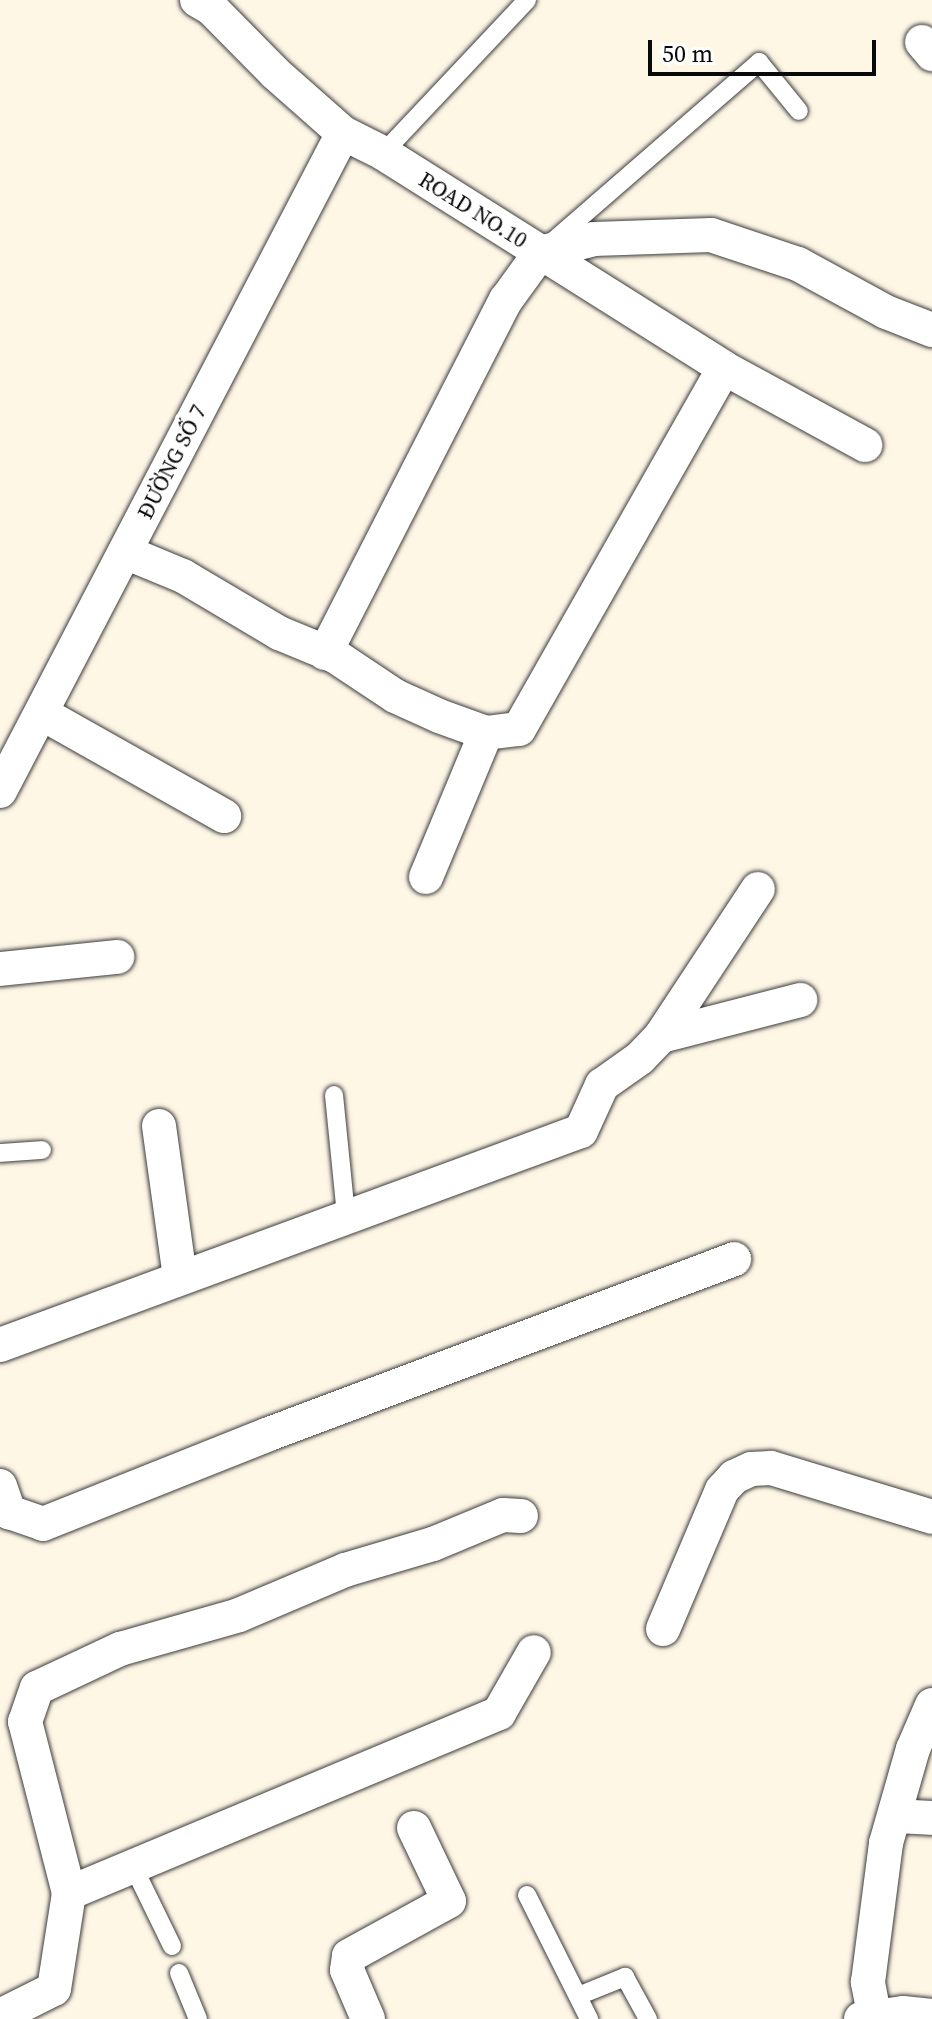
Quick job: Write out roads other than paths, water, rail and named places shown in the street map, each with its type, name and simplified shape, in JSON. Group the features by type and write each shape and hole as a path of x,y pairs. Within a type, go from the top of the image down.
{"street":[{"name":"ROAD NO.10","path":"197,0 211,8 275,73 343,133 383,153 540,253 594,239 711,235 798,264 886,312 932,330"},
{"name":"ĐƯỜNG SỐ 7","path":"0,791 43,714 343,133"},
{"path":"325,653 506,300 540,253 724,368 865,445"},
{"path":"125,552 183,576 279,633 325,653 395,696 486,733 519,729 724,368"},
{"path":"43,714 224,816"},
{"path":"426,877 486,733"},
{"path":"0,1345 581,1131 602,1085 640,1058 661,1036 758,889"},
{"path":"0,969 117,957"},
{"path":"661,1036 800,1000"},
{"path":"159,1126 180,1278"},
{"path":"0,1486 9,1512 43,1524 269,1434 734,1259"},
{"path":"663,1629 722,1490 734,1477 751,1469 771,1468 932,1517"},
{"path":"0,2016 54,1989 69,1893 25,1722 37,1688 120,1649 239,1615 345,1570 433,1544 503,1515 521,1516"},
{"path":"69,1893 499,1713 534,1652"},
{"path":"932,1705 913,1749 886,1843 868,1982 869,2018 903,2013 932,2016"},
{"path":"895,1816 932,1818"},
{"path":"368,2019 347,1970 349,1956 449,1901 414,1828"}],"lane":[{"path":"383,153 527,0"},
{"path":"540,253 759,62 799,111"},
{"path":"334,1095 346,1216"},
{"path":"0,1153 42,1150"},
{"path":"133,1866 172,1946"},
{"path":"527,1895 589,2019"},
{"path":"179,1973 198,2019"},
{"path":"578,1996 625,1977 648,2019"}]}
